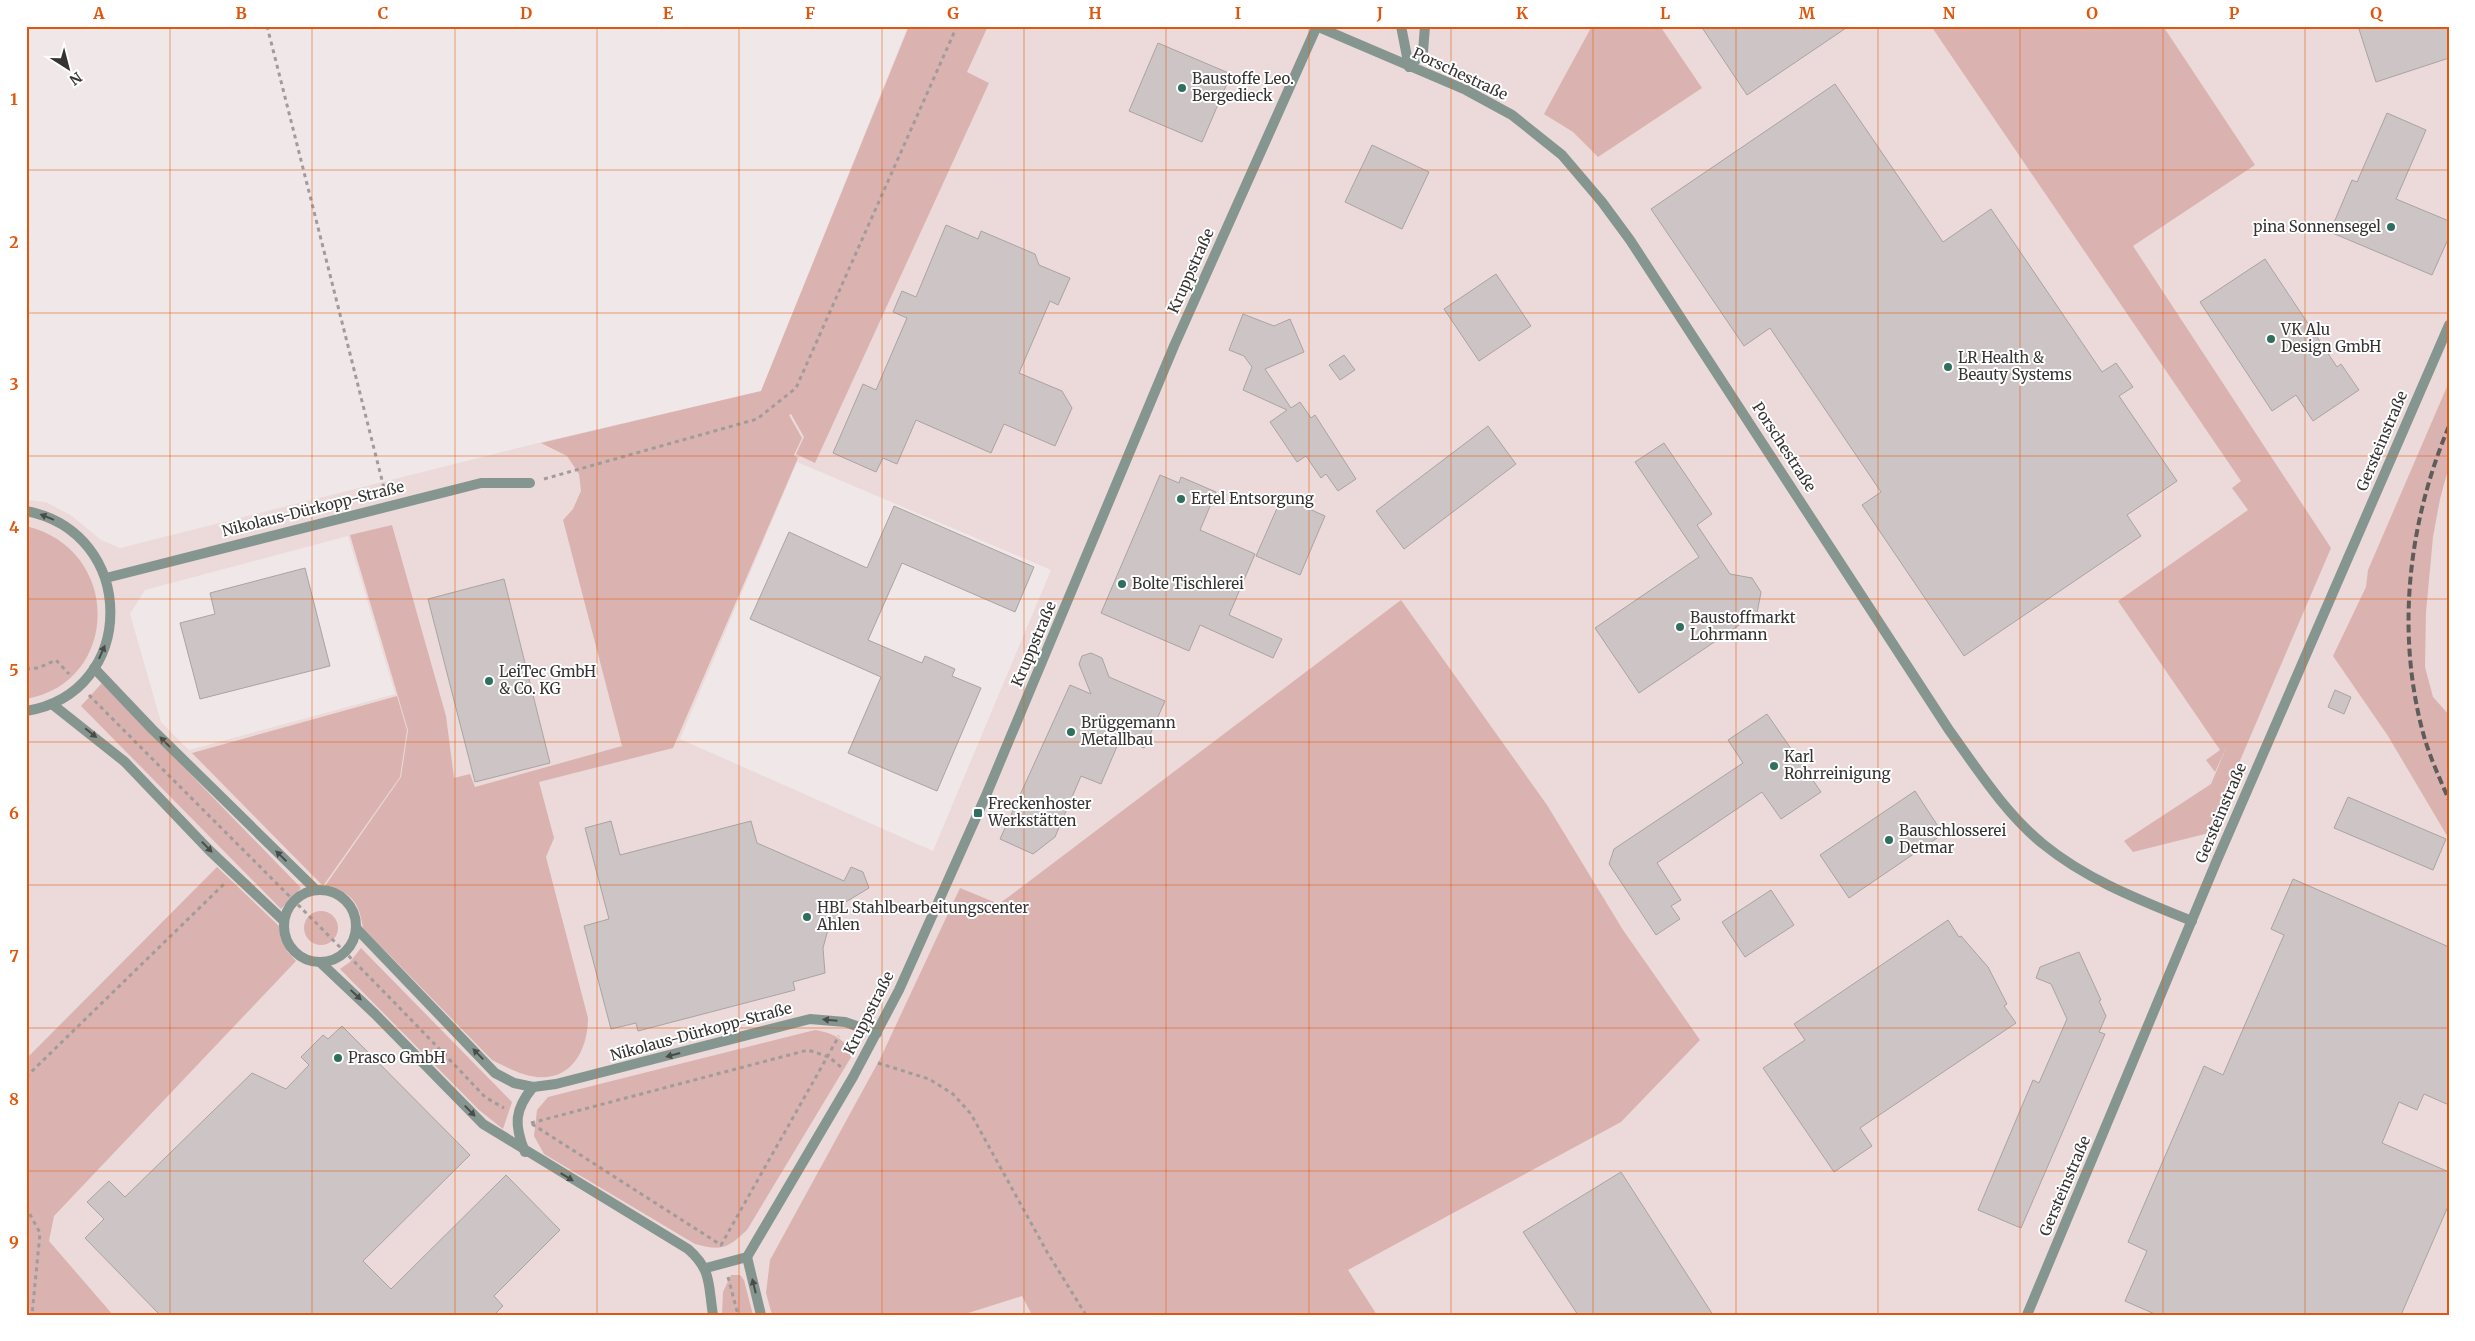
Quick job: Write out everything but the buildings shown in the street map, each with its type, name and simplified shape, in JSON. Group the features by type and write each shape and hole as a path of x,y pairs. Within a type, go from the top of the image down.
{"street":[{"name":"Porschestraße","path":"1317,26 1466,90 1512,115 1562,155 1602,202 1705,353 1950,730 1999,800 2044,844 2111,888 2192,921"},
{"name":"Kruppstraße","path":"746,1257 853,1077 899,990 987,793 1174,346 1317,26"},
{"path":"1401,26 1409,67"},
{"path":"1409,67 1423,52 1426,26"},
{"name":"Gersteinstraße","path":"2027,1315 2192,921 2449,325"},
{"name":"Nikolaus-Dürkopp-Straße","path":"106,578 480,482 530,483"},
{"path":"26,512 57,521 87,545 98,561 106,578 110,596 110,624 103,651 94,668 80,685 52,704 26,712"},
{"name":"Nikolaus-Dürkopp-Straße","path":"94,668 152,729 316,890 326,890 345,900 352,908 356,928 496,1073 514,1083 533,1087 586,1078 810,1019 845,1022 877,1033"},
{"path":"52,704 125,762 234,874 284,921"},
{"path":"316,890 300,896 293,902 287,911 284,921 287,939 297,954 308,960 320,962 338,957 351,945 356,928"},
{"path":"320,962 375,1014 482,1124 525,1152 688,1248 706,1268 713,1315"},
{"path":"525,1152 517,1133 517,1116 522,1099 533,1087"},
{"path":"706,1268 746,1257 761,1315"}],"path":[{"path":"267,26 388,505"},
{"path":"530,483 757,419 796,388 957,26"},
{"path":"26,669 38,668 56,660 293,902 346,951 485,1097 531,1123 721,1245 828,1057 845,1022"},
{"path":"26,1078 234,874"},
{"path":"531,1123 808,1050 828,1057 853,1077"},
{"path":"863,1058 929,1079 952,1094 971,1114 1047,1252 1086,1315"},
{"path":"26,1207 40,1232 32,1315"}],"shaded area":[{"path":"908,26 2449,26 2449,1315 26,1315 26,500 46,502 72,516 101,540 120,548 542,442 761,391","holes":["797,462 1051,570 933,851 680,739","348,536 395,694 189,750 161,722 130,614 145,590"]},
{"path":"909,26 988,26 967,72 989,83 815,463 796,454 804,437 791,414 789,415 802,438 794,455 798,458 673,748 539,782 554,838 546,857 588,1018 583,1047 579,1056 566,1070 557,1075 547,1077 518,1072 492,1060 363,928 359,911 352,899 341,891 325,886 401,777 408,730 350,535 392,525 446,716 454,778 470,774 475,787 622,746 563,520 573,509 581,491 579,474 567,456 541,443 761,391"},
{"path":"1592,26 1660,26 1702,88 1598,157 1573,132 1544,114"},
{"path":"1931,26 2163,26 2255,165 2133,246 2331,548 2209,833 2133,852 2124,841 2211,784 2227,746 2215,772 2206,760 2220,750 2118,601 2248,510 2232,488 2241,481"},
{"path":"2449,382 2449,466 2440,499 2433,537 2426,612 2425,667 2433,697 2449,715 2449,839 2388,736 2333,656 2366,587 2368,570"},
{"path":"26,526 57,539 80,560 93,586 98,615 93,643 80,668 57,688 26,699"},
{"path":"1401,600 1547,805 1623,930 1700,1040 1621,1122 1348,1270 1377,1315 1032,1315 1022,1296 962,1315 772,1315 766,1293 770,1260 881,1057 960,888 999,904"},
{"path":"102,683 301,888 281,909 81,706"},
{"path":"397,696 407,730 400,777 323,886 192,753"},
{"path":"217,867 279,926 287,951 296,961 54,1216 49,1241 113,1315 26,1315 26,1059"},
{"path":"321,911 328,912 333,916 337,921 337,935 333,940 328,944 321,945 314,944 309,940 305,935 304,928 305,921 309,916 314,912"},
{"path":"361,948 512,1102 503,1129 479,1110 340,969 350,962"},
{"path":"815,1030 837,1037 853,1054 747,1230 729,1245 718,1248 695,1244 544,1154 534,1136 537,1110 548,1097"},
{"path":"731,1275 740,1275 744,1280 753,1315 722,1315 723,1292"}],"railway":[{"path":"2449,426 2435,462 2424,499 2411,575 2409,614 2414,691 2422,729 2449,800"}],"place":[{"name":"Baustoffe Leo. Bergedieck","path":"1182,88"},
{"name":"pina Sonnensegel","path":"2391,227"},
{"name":"VK Alu Design GmbH","path":"2271,339"},
{"name":"LR Health & Beauty Systems","path":"1948,367"},
{"name":"Ertel Entsorgung","path":"1181,499"},
{"name":"Bolte Tischlerei","path":"1122,584"},
{"name":"Baustoffmarkt Lohrmann","path":"1680,627"},
{"name":"LeiTec GmbH & Co. KG","path":"489,681"},
{"name":"Brüggemann Metallbau","path":"1071,732"},
{"name":"Karl Rohrreinigung","path":"1774,766"},
{"name":"Freckenhoster Werkstätten","path":"978,813"},
{"name":"Bauschlosserei Detmar","path":"1889,840"},
{"name":"HBL Stahlbearbeitungscenter Ahlen","path":"807,917"},
{"name":"Prasco GmbH","path":"338,1058"}]}
